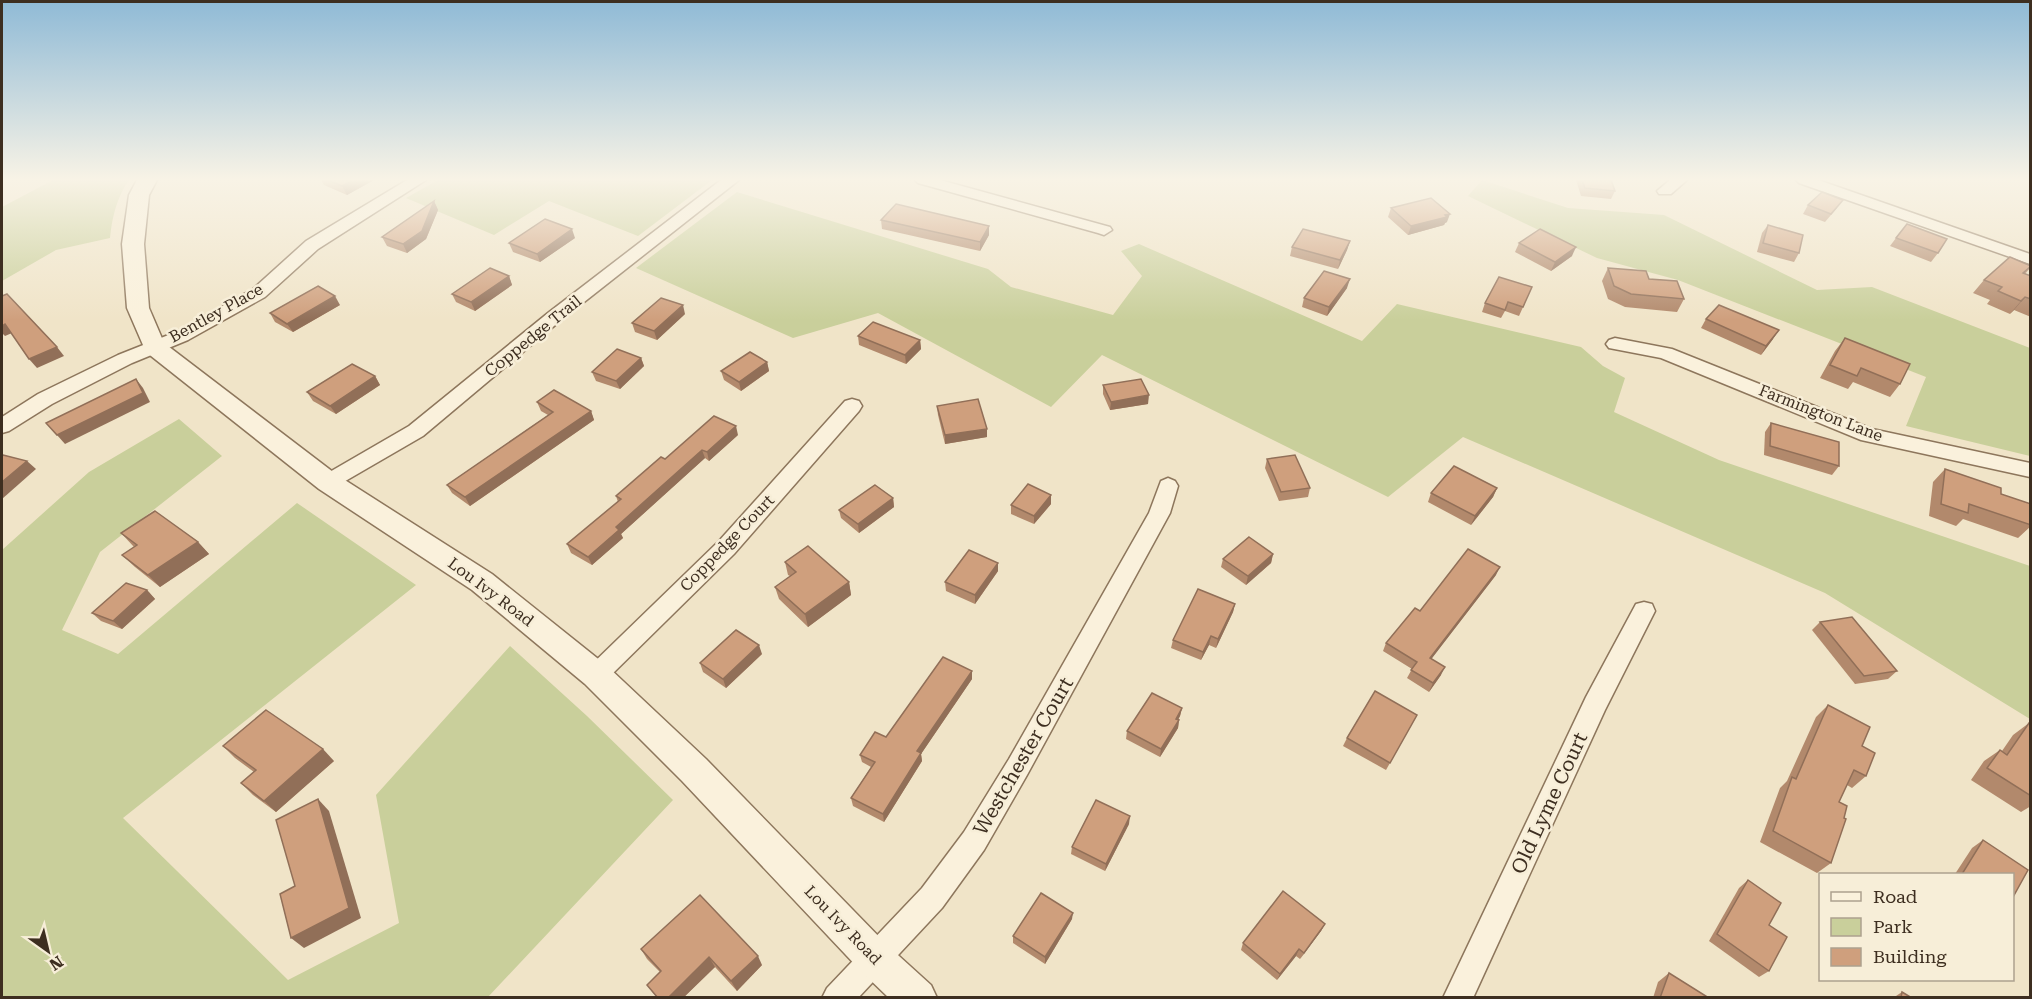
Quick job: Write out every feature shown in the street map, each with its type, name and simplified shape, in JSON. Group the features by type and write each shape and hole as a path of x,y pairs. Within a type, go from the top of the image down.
{"street":[{"name":"Lou Ivy Road","path":"135,227 133,244 138,308 154,347 328,482 482,582 596,675 694,770 875,959 918,998"},
{"name":"Bentley Place","path":"2,426 45,399 182,336 259,293 312,245 342,227"},
{"name":"Coppedge Trail","path":"328,482 416,431 554,317 671,227"},
{"path":"1092,227 1104,230"},
{"path":"1938,227 2031,259"},
{"name":"Farmington Lane","path":"1615,344 1665,353 1868,435 2031,470"},
{"name":"Coppedge Court","path":"596,675 726,548 852,406"},
{"name":"Westchester Court","path":"837,998 932,898 974,841 1154,523 1168,486"},
{"name":"Old Lyme Court","path":"1458,998 1595,705 1644,611"}],"green space":[{"path":"2,227 111,227 110,238 56,250 2,281"},
{"path":"474,227 508,227 494,235"},
{"path":"614,227 650,227 638,236"},
{"path":"691,227 850,227 988,269 1011,287 1113,315 1142,276 1121,251 1139,244 1362,341 1397,304 1581,347 1603,366 1625,378 1614,412 1719,460 2030,566 2030,719 1825,593 1463,437 1388,497 1102,355 1051,407 878,313 793,338 636,268"},
{"path":"1532,227 1688,227 1817,290 1872,287 2030,348 2030,456 1906,426 1926,377 1678,280 1597,258"},
{"path":"179,419 222,456 100,552 62,630 118,654 297,503 416,585 123,818 288,980 399,923 376,795 510,646 587,716 673,800 488,997 2,997 2,550 89,472"}],"building":[{"path":"397,227 424,227 422,231 403,244 382,237"},
{"path":"534,227 566,227 572,229 537,254 509,243"},
{"path":"911,227 989,227 980,242"},
{"path":"1768,227 1803,235 1799,253 1763,243"},
{"path":"1905,227 1914,227 1947,239 1938,253 1896,238"},
{"path":"1303,229 1350,241 1340,260 1292,247"},
{"path":"1540,229 1576,247 1555,262 1519,243"},
{"path":"2010,257 2031,266 2023,273 2031,276 2031,299 2025,297 2021,301 1998,291 2002,287 1984,280"},
{"path":"490,268 509,276 471,302 452,294"},
{"path":"1608,268 1646,271 1649,279 1677,281 1684,299 1631,294 1614,286"},
{"path":"1324,271 1350,279 1329,307 1304,298"},
{"path":"1499,277 1532,287 1523,307 1508,302 1505,310 1485,303"},
{"path":"318,286 335,296 287,324 270,313"},
{"path":"7,294 57,347 29,359 5,324 2,326 2,296"},
{"path":"661,298 683,305 654,331 632,323"},
{"path":"1719,305 1779,330 1766,346 1706,319"},
{"path":"873,322 920,340 905,355 858,336"},
{"path":"1845,338 1910,364 1900,384 1861,368 1857,376 1830,365"},
{"path":"617,349 641,358 616,381 592,372"},
{"path":"750,352 767,362 739,382 721,371"},
{"path":"352,364 375,376 330,406 307,392"},
{"path":"136,379 143,393 57,435 46,423"},
{"path":"1141,379 1149,395 1111,402 1103,385"},
{"path":"554,390 591,411 465,497 447,485 553,412 537,402"},
{"path":"978,399 987,429 945,435 937,406"},
{"path":"714,416 736,426 707,452 702,450 616,527 619,530 588,557 567,544 621,499 616,496 661,457 665,459"},
{"path":"1771,423 1839,442 1839,466 1770,446"},
{"path":"3,455 27,461 2,482 2,457"},
{"path":"1295,455 1310,488 1281,492 1267,459"},
{"path":"1454,466 1497,488 1475,516 1431,493"},
{"path":"1945,469 2001,488 2001,494 2031,504 2031,525 1969,504 1968,513 1941,504"},
{"path":"1028,484 1051,495 1034,516 1011,505"},
{"path":"875,485 893,498 858,524 839,510"},
{"path":"155,511 198,542 148,575 122,555 137,545 121,533"},
{"path":"1249,537 1273,554 1248,576 1223,559"},
{"path":"808,546 849,582 805,614 775,587 796,572 785,562"},
{"path":"1468,549 1500,567 1430,658 1445,667 1433,683 1411,670 1417,662 1386,643 1415,608 1420,611"},
{"path":"969,550 998,563 975,595 945,582"},
{"path":"126,583 147,590 113,621 92,613"},
{"path":"1198,589 1235,604 1218,639 1211,636 1203,652 1173,640"},
{"path":"1852,617 1897,671 1864,676 1820,622"},
{"path":"736,630 759,645 723,679 700,663"},
{"path":"943,657 972,671 917,751 921,753 883,814 851,798 875,762 860,755 875,732 886,737"},
{"path":"1375,691 1417,715 1390,763 1347,738"},
{"path":"1152,693 1182,708 1176,719 1179,720 1161,749 1127,731"},
{"path":"1828,705 1870,727 1862,746 1875,753 1866,776 1854,770 1839,802 1847,806 1844,818 1846,819 1831,863 1773,831 1792,777 1796,779"},
{"path":"266,710 323,749 264,801 241,783 256,770 223,746"},
{"path":"2029,723 2031,724 2031,796 1987,768 2000,750 2007,755"},
{"path":"318,799 349,908 291,938 280,894 295,886 276,820"},
{"path":"1096,800 1130,816 1106,864 1072,847"},
{"path":"1983,840 2028,870 2014,895 2014,873 1963,873"},
{"path":"1748,880 1781,903 1769,925 1787,937 1769,971 1717,934"},
{"path":"1283,891 1325,924 1304,953 1299,949 1280,974 1243,943"},
{"path":"1041,893 1073,913 1045,957 1013,936"},
{"path":"700,895 758,956 731,981 709,957 668,998 658,998 647,985 661,971 641,949"},
{"path":"1669,973 1709,998 1660,998"},
{"path":"1902,992 1912,998 1901,998"}]}
